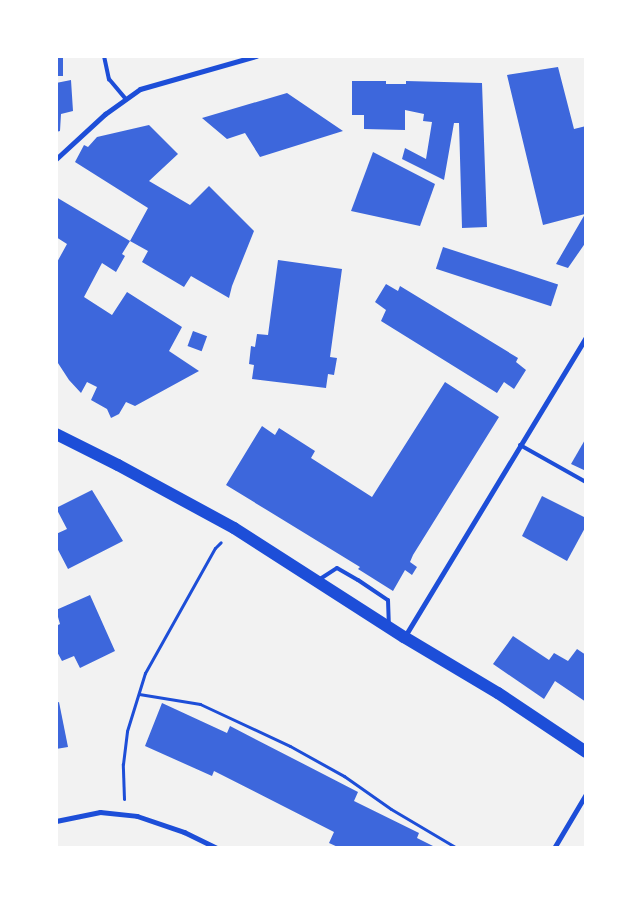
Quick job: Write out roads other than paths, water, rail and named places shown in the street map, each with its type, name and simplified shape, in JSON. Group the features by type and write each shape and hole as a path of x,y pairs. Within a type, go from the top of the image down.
{"main road":[{"path":"56,434 118,465 234,528 404,638 498,693 586,752"}],"street":[{"path":"56,160 125,98 140,89 256,56"},
{"path":"404,638 586,337"},
{"path":"554,848 586,794"},
{"path":"56,821 100,812 137,816 184,832 217,848"}],"lane":[{"path":"104,56 110,79 125,98"},
{"path":"520,444 586,482"},
{"path":"318,581 337,568 388,600 389,627"}]}
